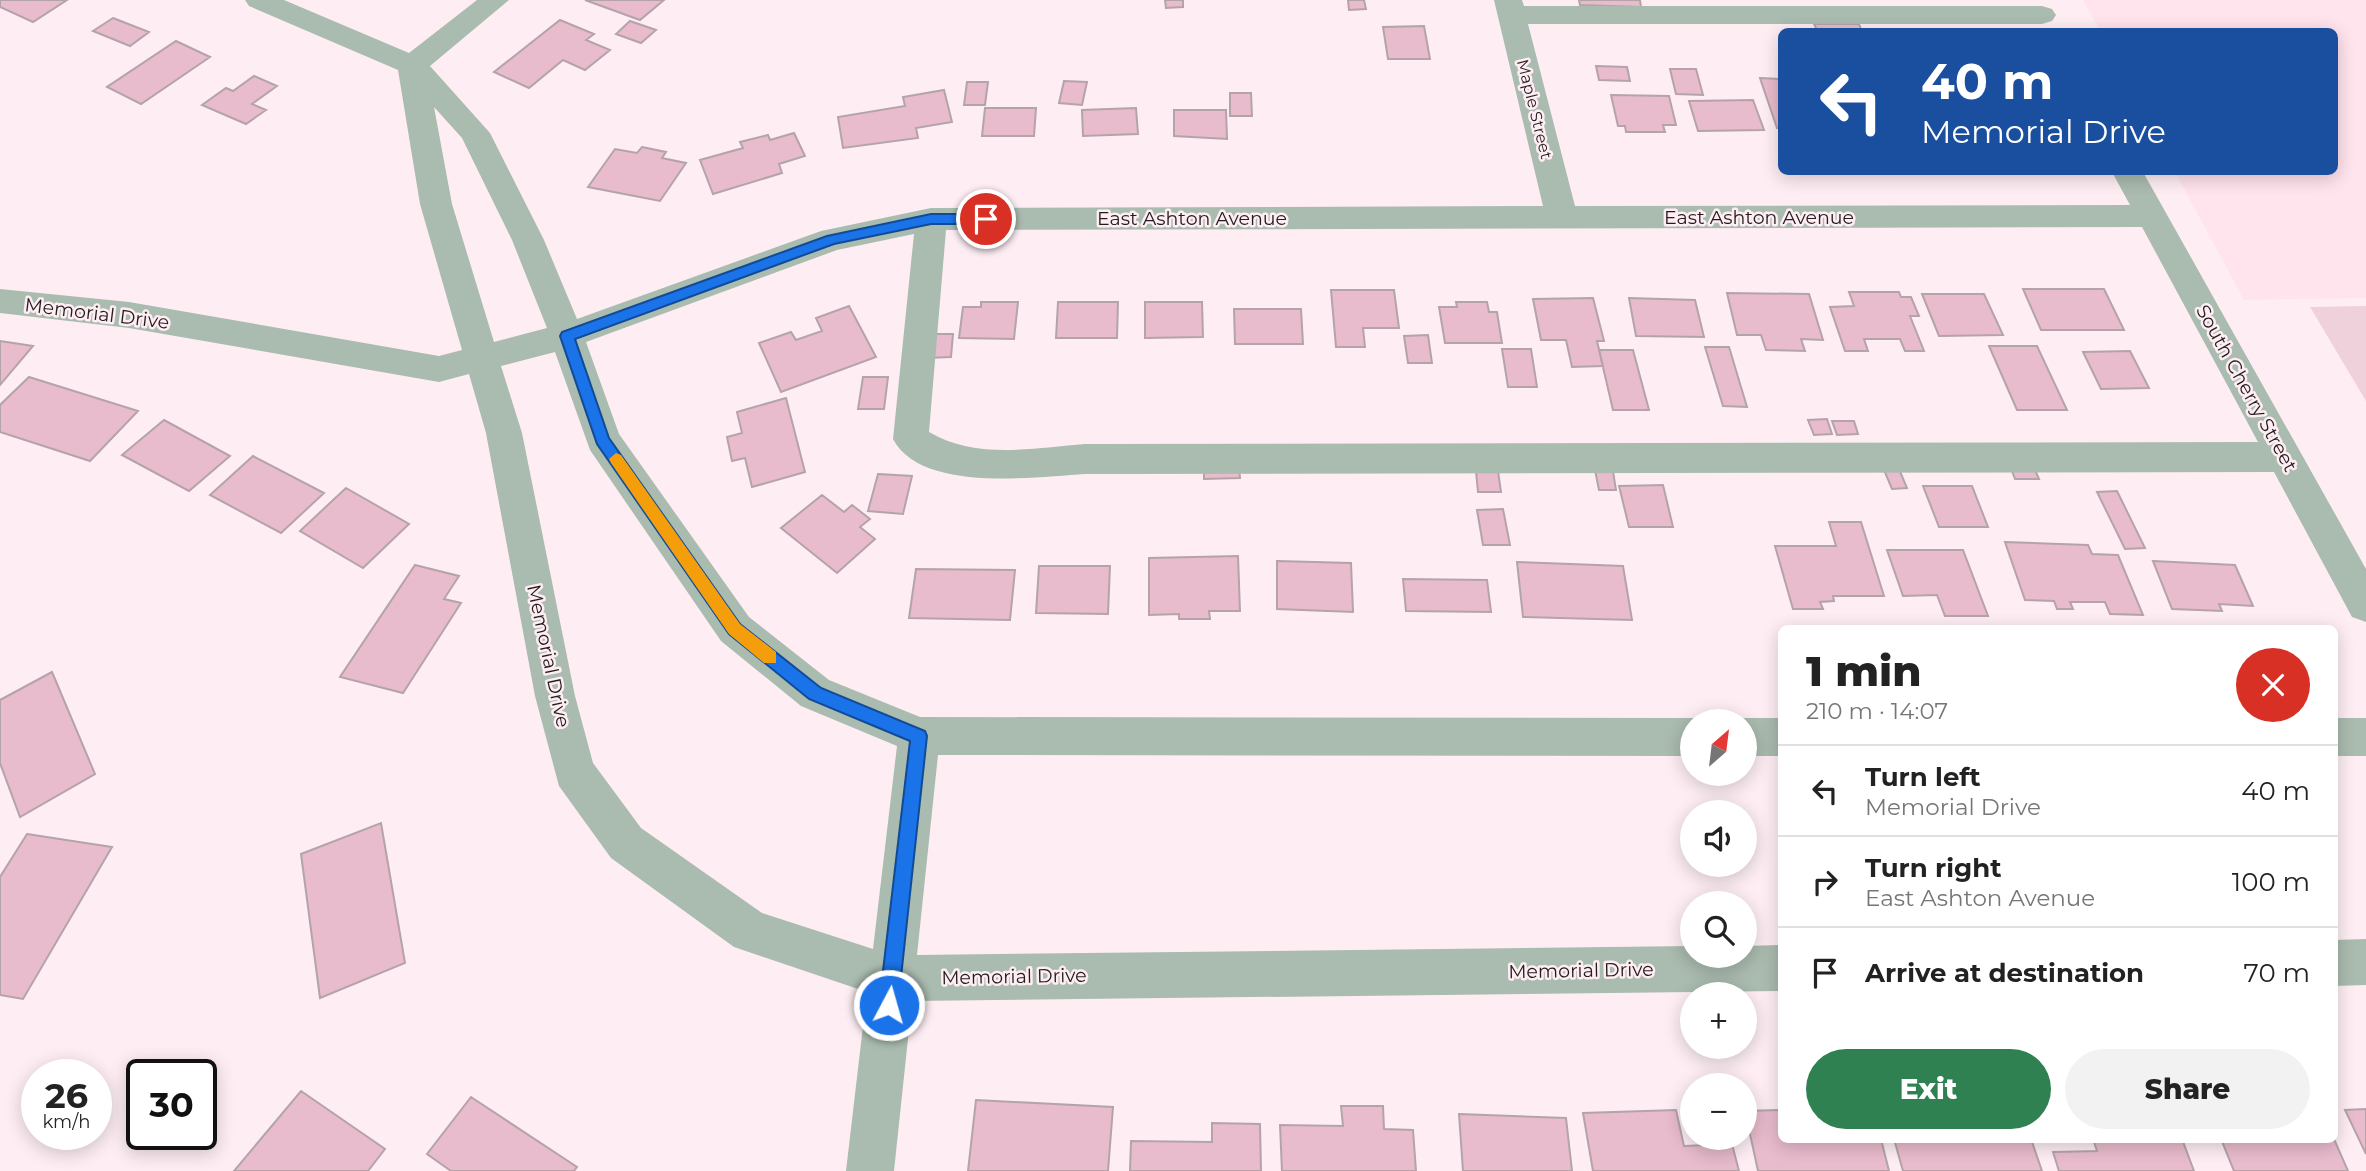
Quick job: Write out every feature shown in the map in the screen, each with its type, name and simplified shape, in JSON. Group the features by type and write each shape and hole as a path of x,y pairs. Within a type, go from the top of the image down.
{"street":[{"path":"260,0 412,65 475,133 528,240 567,336 603,440 734,629 815,693 919,736 1680,737"},
{"path":"412,65 495,0"},
{"path":"1510,7 2043,16"},
{"name":"Maple Street","path":"1510,7 1562,218"},
{"path":"412,65 436,204 482,358"},
{"name":"South Cherry Street","path":"2130,175 2366,605"},
{"name":"East Ashton Avenue","path":"567,336 832,239 931,219 2152,216"},
{"path":"931,219 911,439 941,457 996,465 1085,459 2284,457"},
{"name":"Memorial Drive","path":"0,300 129,315 439,369 567,336"},
{"name":"Memorial Drive","path":"482,358 504,433 555,696 574,772 626,843 750,931 892,978 1778,968"},
{"path":"870,1171 919,736"},
{"path":"1757,737 1778,737"},
{"path":"2338,737 2366,737"},
{"path":"2338,963 2366,962"}],"shaded area":[{"path":"2083,0 2366,0 2366,298 2244,300 2177,175 2338,175 2338,28 2098,28"},
{"path":"2366,306 2366,401 2310,307"}],"building":[{"path":"0,0 67,0 33,22 0,7"},
{"path":"585,0 664,0 640,20"},
{"path":"1165,0 1183,0 1183,7 1166,8"},
{"path":"1348,0 1364,0 1366,9 1349,10"},
{"path":"1579,0 1640,0 1641,7 1580,5"},
{"path":"113,18 149,32 130,46 93,31"},
{"path":"560,20 594,34 586,40 610,50 585,70 563,60 529,88 494,72"},
{"path":"630,21 656,30 641,43 616,34"},
{"path":"1814,24 1859,24 1860,28 1816,28"},
{"path":"1424,26 1430,59 1388,59 1383,27"},
{"path":"176,41 210,57 141,104 107,87"},
{"path":"1596,66 1627,67 1630,81 1599,80"},
{"path":"1670,69 1696,69 1703,95 1676,94"},
{"path":"254,76 277,86 252,104 266,110 246,124 202,105 226,88 233,91"},
{"path":"1760,78 1778,79 1777,128"},
{"path":"1064,81 1087,82 1082,105 1059,103"},
{"path":"967,82 988,82 985,105 964,105"},
{"path":"944,90 952,122 916,128 918,138 843,148 838,117 905,106 903,97"},
{"path":"1230,93 1251,93 1252,116 1230,116"},
{"path":"1611,95 1669,96 1676,125 1663,125 1665,132 1626,132 1625,126 1618,126"},
{"path":"1753,100 1764,130 1698,131 1689,101"},
{"path":"985,108 1036,108 1034,136 982,136"},
{"path":"1136,108 1138,134 1083,136 1082,110"},
{"path":"1174,110 1226,110 1227,139 1174,136"},
{"path":"794,133 805,156 779,164 782,173 713,194 700,160 743,148 740,142 768,135 770,140"},
{"path":"642,147 666,152 662,158 686,163 660,201 588,187 615,149 637,153"},
{"path":"2023,289 2104,289 2124,330 2041,330"},
{"path":"1331,290 1394,290 1399,328 1363,328 1365,347 1336,347"},
{"path":"1849,292 1899,292 1901,297 1911,297 1919,316 1910,316 1924,351 1905,351 1900,339 1864,339 1868,351 1845,351 1830,307 1854,306"},
{"path":"1727,293 1809,294 1823,340 1801,339 1805,351 1766,350 1761,335 1737,335"},
{"path":"1922,294 1984,294 2003,335 1939,336"},
{"path":"1593,298 1604,341 1597,341 1603,366 1572,367 1566,340 1541,340 1533,299"},
{"path":"1629,298 1695,300 1704,337 1636,336"},
{"path":"981,302 1018,302 1014,339 959,338 963,307 981,307"},
{"path":"1058,302 1118,302 1117,338 1056,338"},
{"path":"1145,302 1202,302 1203,337 1145,338"},
{"path":"1456,302 1487,302 1489,312 1497,312 1502,343 1445,343 1439,307 1457,307"},
{"path":"849,306 876,357 781,392 759,343 791,332 796,340 822,331 816,318"},
{"path":"1234,309 1301,309 1303,344 1235,344"},
{"path":"929,334 953,334 951,357 927,358"},
{"path":"1428,335 1432,363 1408,363 1404,336"},
{"path":"0,341 33,346 0,385"},
{"path":"1989,346 2037,346 2067,410 2017,410"},
{"path":"1705,347 1729,347 1747,407 1723,406"},
{"path":"1502,349 1531,349 1537,387 1508,387"},
{"path":"1599,350 1633,350 1649,410 1613,410"},
{"path":"2130,351 2149,388 2101,389 2083,352"},
{"path":"29,377 138,411 90,461 0,432 0,405"},
{"path":"863,377 888,377 884,409 858,409"},
{"path":"786,398 805,472 752,487 745,458 732,461 727,437 742,433 737,412"},
{"path":"1827,419 1832,434 1814,435 1808,420"},
{"path":"164,420 230,456 189,491 122,455"},
{"path":"1832,421 1854,421 1858,434 1837,435"},
{"path":"253,456 324,493 281,533 210,495"},
{"path":"2009,463 2032,463 2039,479 2015,479"},
{"path":"1594,465 1612,465 1616,490 1599,490"},
{"path":"1239,466 1240,478 1204,479 1204,467"},
{"path":"1899,469 1907,488 1892,489 1884,470"},
{"path":"1476,471 1498,471 1501,492 1478,492"},
{"path":"878,474 912,476 903,514 868,511"},
{"path":"1663,485 1673,527 1629,527 1619,486"},
{"path":"1923,486 1972,486 1988,527 1939,527"},
{"path":"346,488 409,524 363,568 300,531"},
{"path":"2117,491 2145,548 2125,549 2097,492"},
{"path":"822,495 844,512 852,505 870,519 860,527 875,539 837,573 781,528"},
{"path":"1503,509 1510,545 1483,545 1477,510"},
{"path":"1829,522 1861,522 1884,596 1833,596 1834,601 1820,602 1823,609 1793,609 1775,546 1836,546"},
{"path":"2005,542 2088,545 2092,554 2118,555 2143,615 2110,614 2105,602 2070,602 2073,609 2057,609 2054,601 2025,600"},
{"path":"1887,550 1963,550 1988,616 1945,616 1937,595 1903,596"},
{"path":"1238,556 1240,611 1209,611 1210,619 1179,619 1179,614 1149,615 1149,558"},
{"path":"1277,561 1351,563 1353,612 1277,609"},
{"path":"2153,561 2235,565 2253,606 2219,604 2222,611 2172,609"},
{"path":"1517,562 1623,566 1632,620 1523,617"},
{"path":"415,565 459,576 444,599 461,603 403,693 340,677"},
{"path":"1039,566 1110,566 1108,614 1036,613"},
{"path":"916,569 1015,570 1010,620 909,618"},
{"path":"1403,579 1487,580 1491,612 1406,611"},
{"path":"52,672 95,774 20,817 0,763 0,700"},
{"path":"381,823 405,963 320,998 301,854"},
{"path":"27,834 112,847 23,999 0,995 0,877"},
{"path":"301,1091 385,1149 368,1171 234,1171"},
{"path":"471,1097 577,1167 574,1171 451,1171 427,1154"},
{"path":"976,1100 1113,1107 1108,1171 968,1171"},
{"path":"1341,1106 1383,1106 1384,1129 1413,1130 1416,1171 1282,1171 1280,1125 1343,1126"},
{"path":"2366,1109 2366,1154 2345,1110"},
{"path":"1676,1110 1680,1128 1680,1150 1734,1150 1739,1171 1593,1171 1583,1113"},
{"path":"1778,1110 1778,1143 1882,1143 1889,1171 1758,1171 1753,1150 1757,1150 1757,1111"},
{"path":"1459,1114 1566,1118 1572,1171 1463,1171"},
{"path":"1212,1123 1260,1124 1261,1171 1130,1171 1131,1141 1212,1142"},
{"path":"1895,1143 2032,1143 2042,1171 1903,1171"},
{"path":"2094,1143 2184,1143 2194,1171 2059,1171 2053,1152 2097,1151"},
{"path":"2223,1143 2336,1143 2348,1171 2234,1171"}],"slow traffic":[{"path":"616,459 734,629 770,657"}],"route":[{"path":"889,1005 919,736 815,693 734,629 603,440 567,336 832,239 931,219 986,219"}]}
